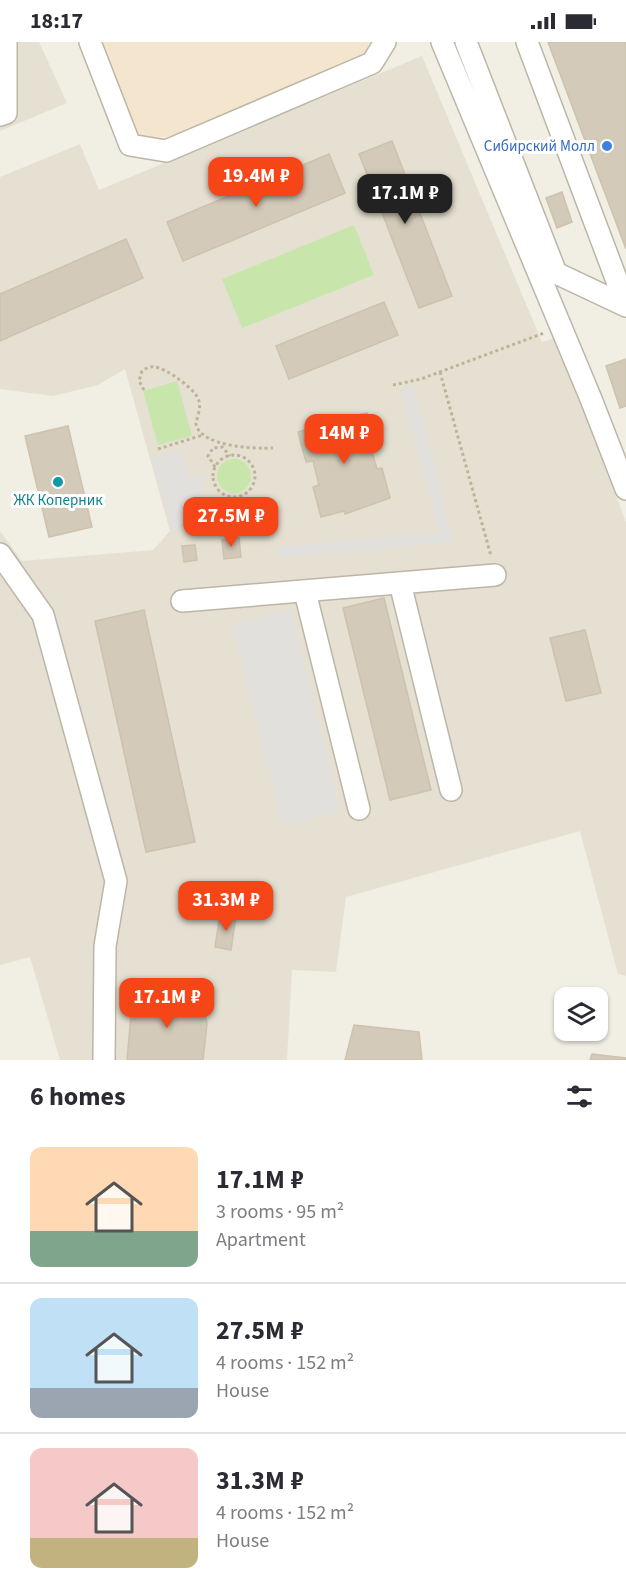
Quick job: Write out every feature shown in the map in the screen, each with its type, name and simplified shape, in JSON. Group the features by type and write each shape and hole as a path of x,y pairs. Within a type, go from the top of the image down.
{"street":[{"path":"0,115 6,113 6,42"},
{"path":"90,42 130,145 166,152 372,63 385,42"},
{"path":"441,42 591,399 626,489"},
{"path":"466,42 556,273 626,306"},
{"path":"527,42 626,306"},
{"path":"0,554 43,615 116,881 105,946 104,1060"},
{"path":"182,601 495,575"},
{"path":"400,583 451,790"},
{"path":"305,592 359,809"}],"path":[{"path":"393,385 440,372 550,330"},
{"path":"144,390 139,375 148,367 160,368 186,385 200,402 196,424 203,435"},
{"path":"440,372 495,575"},
{"path":"158,449 203,435 244,448 273,448"},
{"path":"215,467 208,456 213,448 222,447 230,456"},
{"path":"241,456 244,448"},
{"path":"230,456 241,456 254,467 254,484 243,496 226,496 219,492 212,477 215,467 218,462 230,456"}],"shaded area":[{"path":"0,42 39,42 67,103 0,131"},
{"path":"100,42 369,42 366,59 171,136 139,140"},
{"path":"422,56 542,342 555,338 626,522 626,976 618,974 580,831 346,897 336,972 292,970 287,1060 60,1060 30,957 0,965 0,531 22,561 153,550 170,531 125,369 98,385 53,396 0,389 0,177 80,144 99,190"},
{"path":"413,385 445,500 442,501 453,542 278,558 277,547 439,532 400,389"},
{"path":"181,449 189,478 202,474 209,528 172,531 151,457"},
{"path":"291,610 340,811 282,825 232,624"}],"green space":[{"path":"354,225 374,275 242,328 222,279"},
{"path":"177,381 192,436 158,445 143,391"},
{"path":"234,459 246,464 251,476 246,488 234,493 222,488 217,476 222,464"}],"building":[{"name":"Сибирский Молл","path":"548,42 626,42 626,249"},
{"path":"392,141 452,296 419,308 359,154"},
{"path":"329,154 345,193 183,261 167,222"},
{"path":"562,192 572,222 557,228 546,198"},
{"path":"126,239 143,278 0,341 0,294"},
{"path":"384,302 398,335 289,379 276,346"},
{"path":"626,359 626,406 620,408 606,366"},
{"path":"367,413 376,443 370,445 377,469 382,468 390,498 345,514 344,511 321,517 313,487 319,485 313,461 306,462 298,432 320,426 319,422"},
{"name":"ЖК Коперник","path":"68,426 92,527 49,537 25,436"},
{"path":"239,538 241,557 224,559 222,540"},
{"path":"195,545 197,560 184,562 182,546"},
{"path":"384,598 431,790 390,800 343,608"},
{"path":"144,610 195,842 146,852 95,621"},
{"path":"585,630 601,693 566,701 550,638"},
{"path":"220,914 236,916 231,950 215,947"},
{"path":"138,993 203,1000 207,1024 203,1060 127,1060 131,1015"},
{"path":"354,1025 419,1032 422,1060 345,1060"},
{"path":"592,1054 626,1058 626,1060 590,1060"}],"place":[{"name":"Сибирский Молл","path":"607,146"},
{"name":"ЖК Коперник","path":"58,482"}]}
